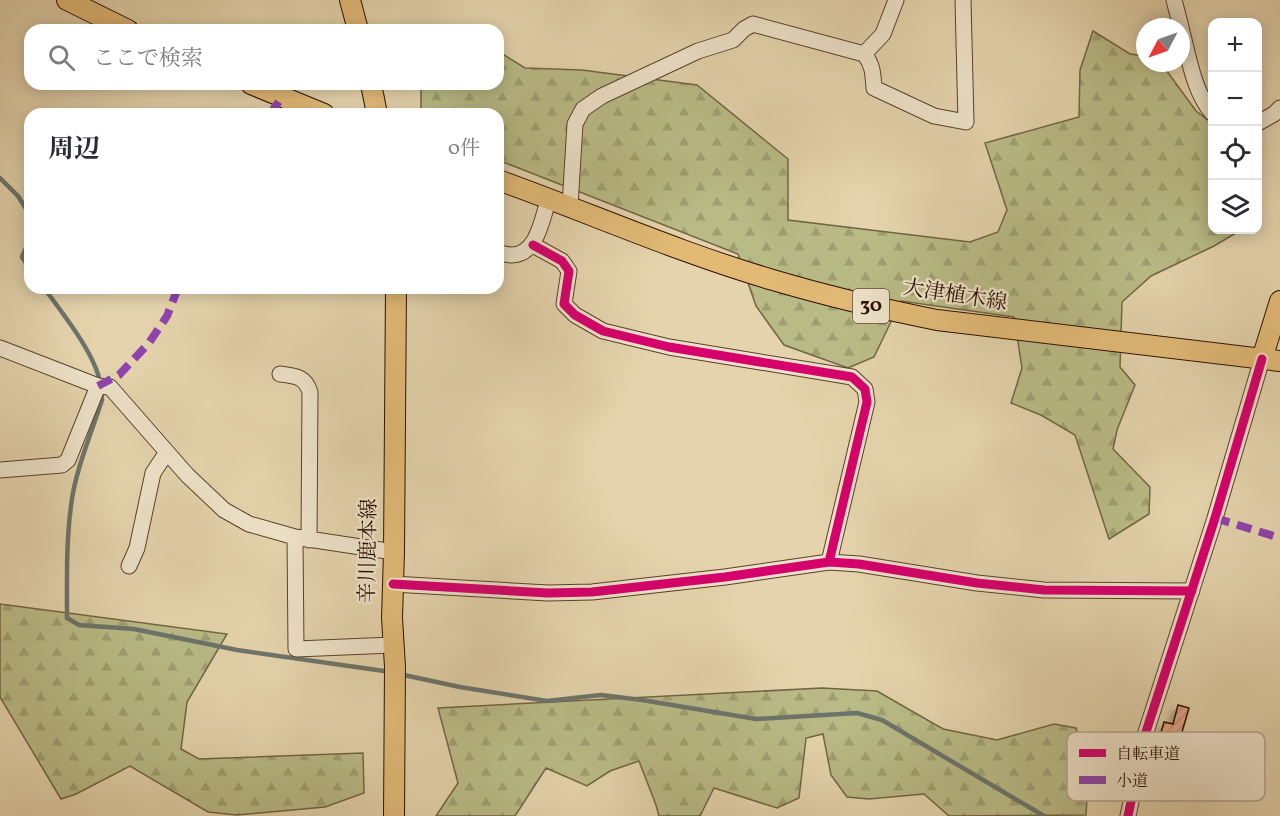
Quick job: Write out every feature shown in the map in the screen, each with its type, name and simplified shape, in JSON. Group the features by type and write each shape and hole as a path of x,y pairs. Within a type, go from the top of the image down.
{"main road":[{"path":"67,0 116,24"},
{"path":"350,0 356,24"},
{"path":"266,90 309,108"},
{"path":"372,90 375,108"},
{"name":"大津植木線","path":"504,182 772,280 885,309 937,320 1271,360"},
{"name":"辛川鹿本線","path":"394,816 393,584 396,294"},
{"path":"1271,360 1280,301"}],"street":[{"path":"864,54 883,34 897,0"},
{"path":"570,206 575,124 583,109 602,96 698,51 733,40 753,24 864,54 872,69 874,88 934,116 966,122 963,0"},
{"path":"1173,0 1178,18"},
{"path":"1190,60 1198,90 1208,108"},
{"path":"1262,120 1280,108"},
{"path":"504,254 513,255 525,251 533,244 549,198"},
{"path":"533,244 562,261 568,271 564,304 575,315 603,331 669,347 852,377 865,389 867,402 829,562"},
{"path":"0,348 98,386 111,387 187,475 224,510 249,524 302,538 394,552"},
{"path":"1146,732 1227,480 1271,360"},
{"path":"280,374 301,377 307,383 310,392 296,649 393,645"},
{"path":"0,470 62,465 68,460 98,386"},
{"path":"129,566 137,548 153,473 167,452"},
{"path":"393,584 548,593 592,592 725,578 829,562 859,564 977,583 1044,590 1192,591"},
{"path":"1128,816 1131,801"}],"green space":[{"path":"1093,31 1130,54 1136,55 1136,72 1168,72 1196,111 1208,120 1208,234 1234,234 1151,276 1122,302 1120,367 1135,385 1117,430 1113,449 1150,487 1149,514 1109,539 1075,435 1041,415 1011,403 1022,368 1014,317 901,301 874,357 848,368 784,345 756,306 738,254 504,162 504,108 421,108 421,90 504,90 504,55 525,68 582,70 697,85 788,159 788,220 970,242 998,232 1007,210 985,143 1079,117 1080,70"},
{"path":"0,604 227,634 187,702 181,749 199,759 363,753 364,793 325,807 237,815 208,812 130,766 76,794 61,799 0,697"},
{"path":"822,688 877,691 943,729 997,740 1054,724 1076,728 1077,732 1067,732 1067,801 1087,801 1086,815 949,816 924,794 869,799 847,797 831,775 823,734 806,738 799,798 777,808 714,788 700,816 659,816 639,761 610,771 587,786 546,768 515,816 436,816 458,783 438,708"}],"building":[{"path":"1178,705 1189,708 1182,732 1161,732 1164,722 1173,724"}],"waterway":[{"path":"0,178 24,206"},
{"path":"24,252 22,257 24,260"},
{"path":"48,294 85,347 100,383"},
{"path":"101,391 102,400 80,466 71,506 67,618 79,625 134,629 237,650 391,672"},
{"path":"399,674 460,687 547,701 601,695 756,719 857,713 882,720 1044,816"}],"marked path":[{"path":"274,108 282,97"},
{"path":"98,386 119,375 149,343 167,316 176,294"},
{"path":"1215,518 1280,538"}],"cycle path":[{"path":"533,245 562,261 569,271 564,304 575,315 603,331 669,347 852,377 865,389 867,402 829,562"},
{"path":"1146,732 1215,518 1262,359"},
{"path":"393,584 548,593 592,592 725,577 829,562 859,564 977,583 1044,590 1192,591"},
{"path":"1128,816 1131,801"}]}
